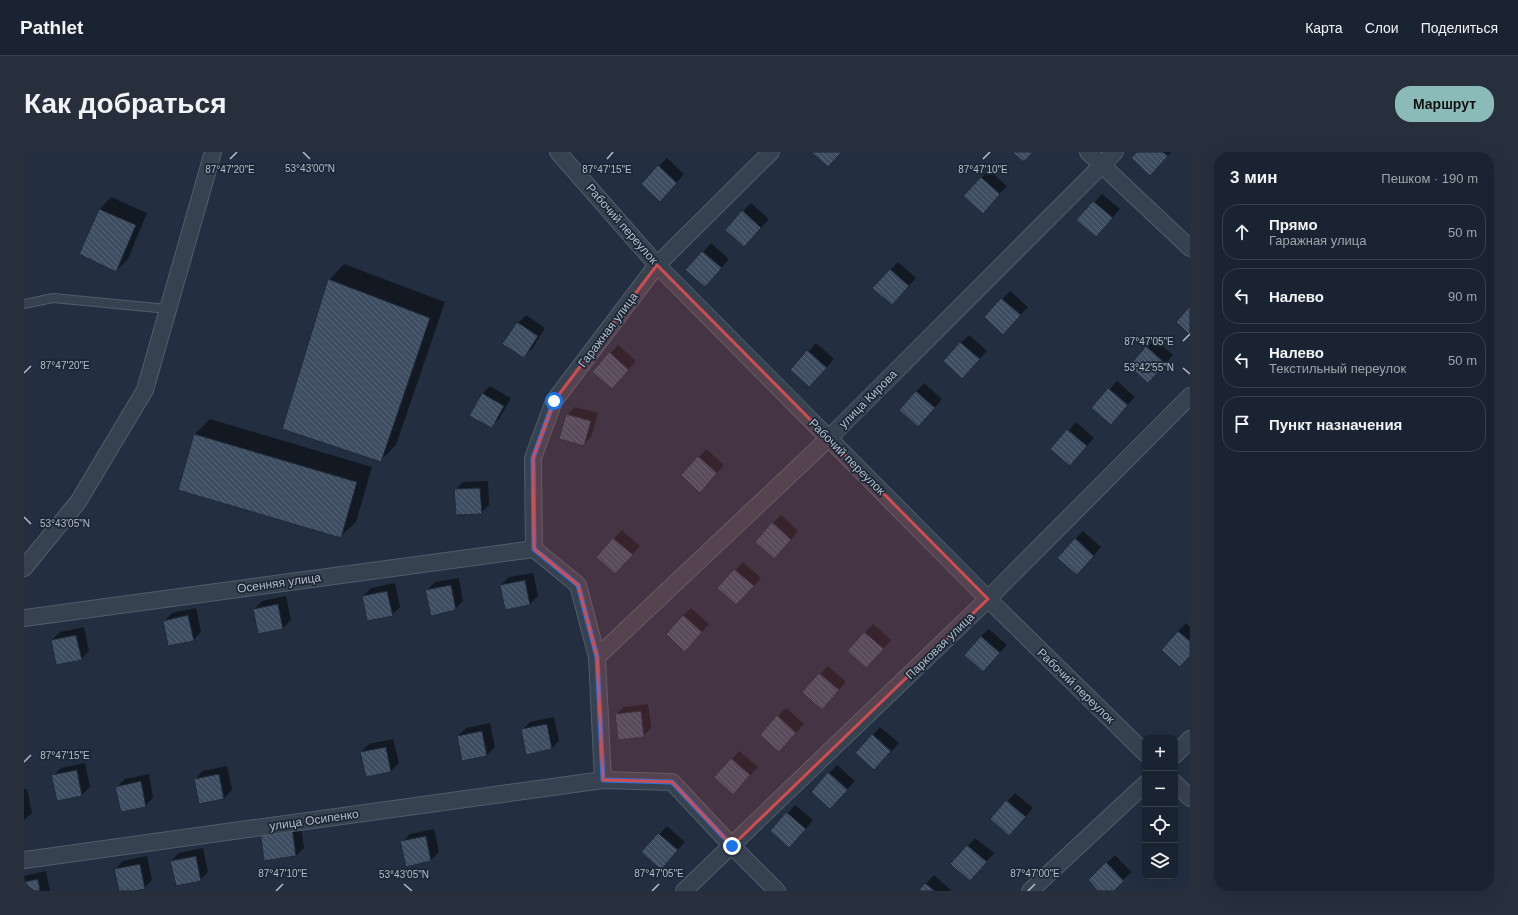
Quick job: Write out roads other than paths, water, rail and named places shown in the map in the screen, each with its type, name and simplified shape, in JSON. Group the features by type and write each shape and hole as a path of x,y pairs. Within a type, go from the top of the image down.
{"street":[{"path":"24,568 78,502 145,390 213,152"},
{"name":"Рабочий переулок","path":"558,152 657,265 828,439 1142,750"},
{"name":"Гаражная улица","path":"534,549 533,458 554,401 657,265 771,152"},
{"path":"1088,152 1190,248"},
{"name":"улица Кирова","path":"597,657 828,439 1115,152"},
{"name":"Парковая улица","path":"684,891 988,599 1190,396"},
{"path":"534,549 578,585 597,657 603,780"},
{"name":"Осенняя улица","path":"24,618 534,549"},
{"path":"1178,752 1190,739"},
{"name":"улица Осипенко","path":"24,860 603,780 672,782 777,891"},
{"path":"1178,786 1190,798"},
{"path":"1030,891 1142,787"}],"lane":[{"path":"24,304 53,298 168,309"}]}
